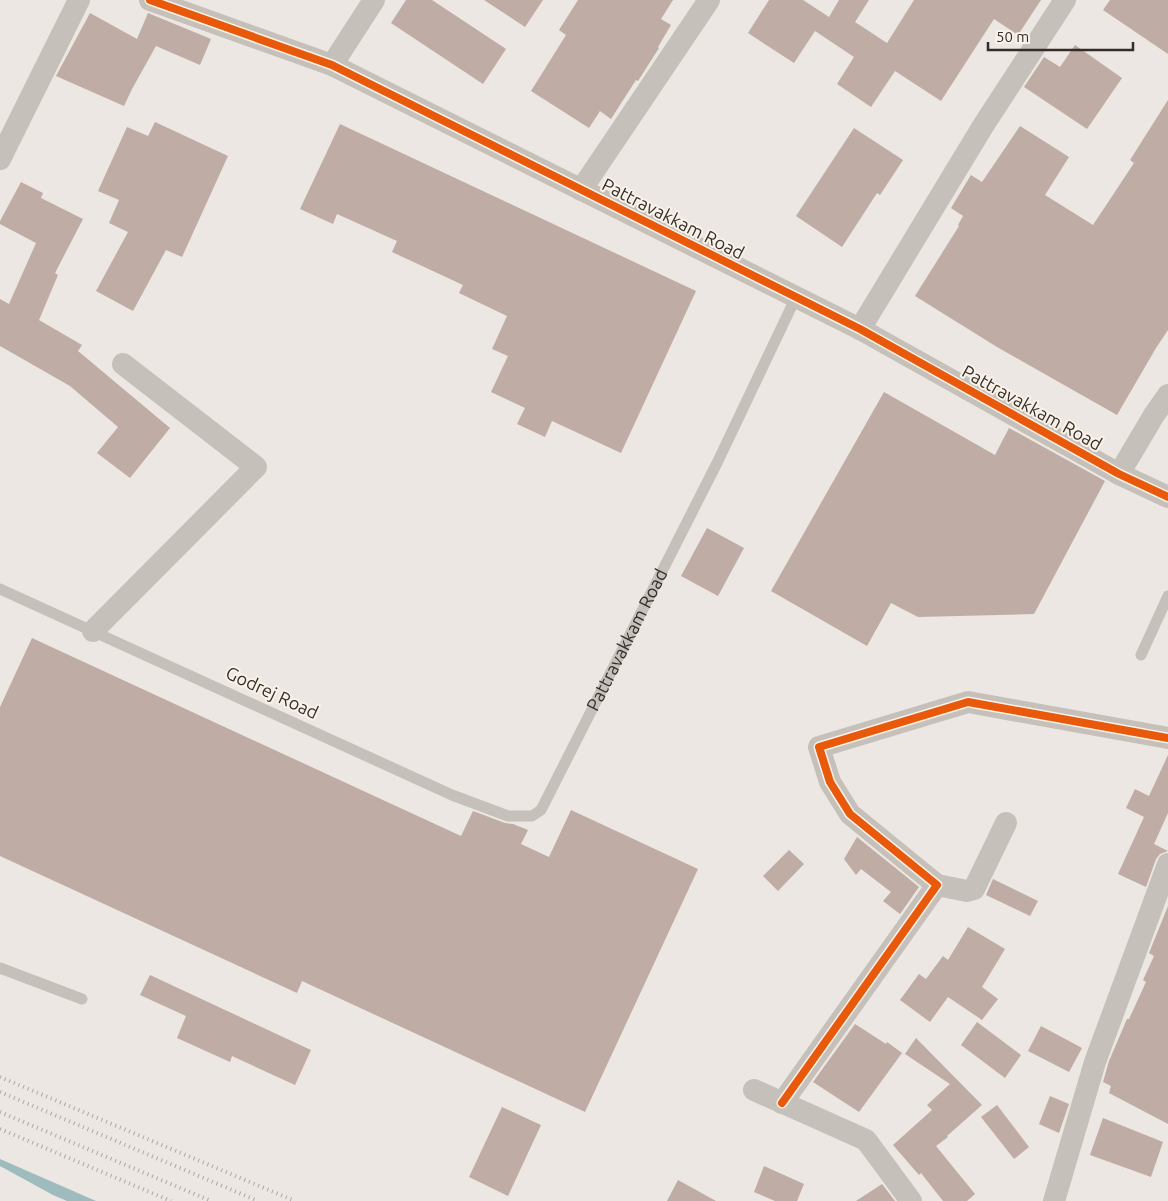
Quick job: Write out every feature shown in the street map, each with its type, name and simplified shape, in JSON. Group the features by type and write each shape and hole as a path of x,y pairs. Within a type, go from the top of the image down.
{"street":[{"path":"0,158 80,0"},
{"name":"Pattravakkam Road","path":"150,0 332,65 860,329 1119,474 1168,497"},
{"path":"332,65 374,0"},
{"path":"582,190 709,0"},
{"path":"860,329 983,126 1065,0"},
{"path":"93,631 256,467 123,364"},
{"path":"1119,474 1168,395"},
{"path":"1006,823 974,889 967,891 938,885 850,814 830,782 819,746 968,702 1168,738"},
{"path":"1054,1201 1096,1062 1168,864"},
{"path":"782,1103 938,885"},
{"path":"754,1090 866,1140 911,1201"}],"lane":[{"name":"Pattravakkam Road","path":"532,816 541,810 692,514 796,297"},
{"name":"Godrej Road","path":"0,589 452,795 508,816 532,816"},
{"path":"1141,655 1168,596"},
{"path":"0,968 82,999"}],"water":[{"path":"0,1159 96,1201 67,1201 53,1195 0,1166"}],"building":[{"path":"406,0 432,0 506,49 483,84 391,23"},
{"path":"484,0 543,0 525,27"},
{"path":"578,0 673,0 661,19 671,25 638,81 636,80 611,119 600,111 589,128 531,91 566,35 559,30"},
{"path":"769,0 803,0 829,17 839,0 869,0 855,22 887,43 914,0 1041,0 1018,35 994,19 941,101 895,71 871,107 837,84 854,57 815,31 794,63 748,33"},
{"path":"1110,0 1168,0 1168,54 1103,10"},
{"path":"90,13 137,39 148,13 211,39 200,65 156,46 124,106 56,76"},
{"path":"1075,45 1122,78 1087,129 1024,87 1044,57 1060,67"},
{"path":"1168,100 1168,330 1117,415 997,347 915,296 959,226 963,216 951,208 971,175 982,182 1020,126 1069,157 1045,195 1093,225 1134,163 1130,160"},
{"path":"155,122 228,156 182,257 166,250 133,311 96,291 128,232 109,223 119,200 98,191 127,127 148,136"},
{"path":"340,124 696,291 621,453 552,421 545,437 517,424 525,408 491,392 508,356 492,349 507,316 459,293 463,285 392,252 397,241 337,214 333,224 300,209"},
{"path":"854,128 903,160 880,195 877,193 842,247 796,216"},
{"path":"21,182 43,193 41,198 83,219 55,273 58,275 39,320 82,345 78,351 170,428 130,478 97,453 118,427 70,386 0,346 0,299 9,304 36,243 0,224"},
{"path":"884,392 995,455 1009,428 1105,481 1034,614 918,617 891,603 867,646 771,591"},
{"path":"707,528 744,548 718,596 681,576"},
{"path":"32,638 461,836 473,811 528,830 521,844 549,857 571,810 698,869 585,1112 302,981 297,993 0,856 0,707"},
{"path":"1168,755 1168,813 1154,844 1168,851 1160,854 1156,859 1146,887 1118,874 1144,817 1126,808 1135,789 1149,796"},
{"path":"857,837 919,887 900,914 883,901 891,892 861,869 856,875 844,859"},
{"path":"789,850 804,864 778,891 763,876"},
{"path":"993,879 1038,901 1030,916 986,895"},
{"path":"1168,906 1168,1124 1109,1093 1111,1086 1103,1082 1109,1061 1127,1019 1129,1019 1146,982 1143,980 1154,956 1149,953"},
{"path":"968,927 1005,949 982,987 998,999 982,1020 948,997 930,1022 900,1000 919,974 926,979 943,956 948,960"},
{"path":"150,975 311,1050 295,1085 232,1056 230,1062 177,1038 186,1016 140,995"},
{"path":"977,1022 1021,1055 1005,1078 961,1045"},
{"path":"855,1024 902,1053 859,1112 813,1082"},
{"path":"1041,1026 1082,1048 1069,1072 1028,1051"},
{"path":"916,1038 982,1105 936,1146 975,1194 967,1201 943,1201 921,1173 919,1175 893,1145 932,1110 927,1105 950,1084 905,1054"},
{"path":"1050,1096 1069,1104 1059,1133 1039,1124"},
{"path":"997,1105 1029,1147 1014,1159 981,1117"},
{"path":"502,1107 541,1125 508,1196 469,1177"},
{"path":"1103,1118 1163,1142 1151,1177 1090,1155"},
{"path":"764,1166 804,1184 797,1201 775,1201 754,1192"},
{"path":"678,1180 716,1201 667,1201"},
{"path":"882,1184 895,1201 856,1201"}],"railway":[{"path":"0,1077 295,1201"},
{"path":"0,1092 258,1201"},
{"path":"0,1112 211,1201"},
{"path":"0,1129 171,1201"}],"cycle path":[{"path":"150,0 332,65 860,329 1119,474 1168,497"},
{"path":"782,1103 937,885 850,814 830,782 819,747 968,702 1168,738"}]}
